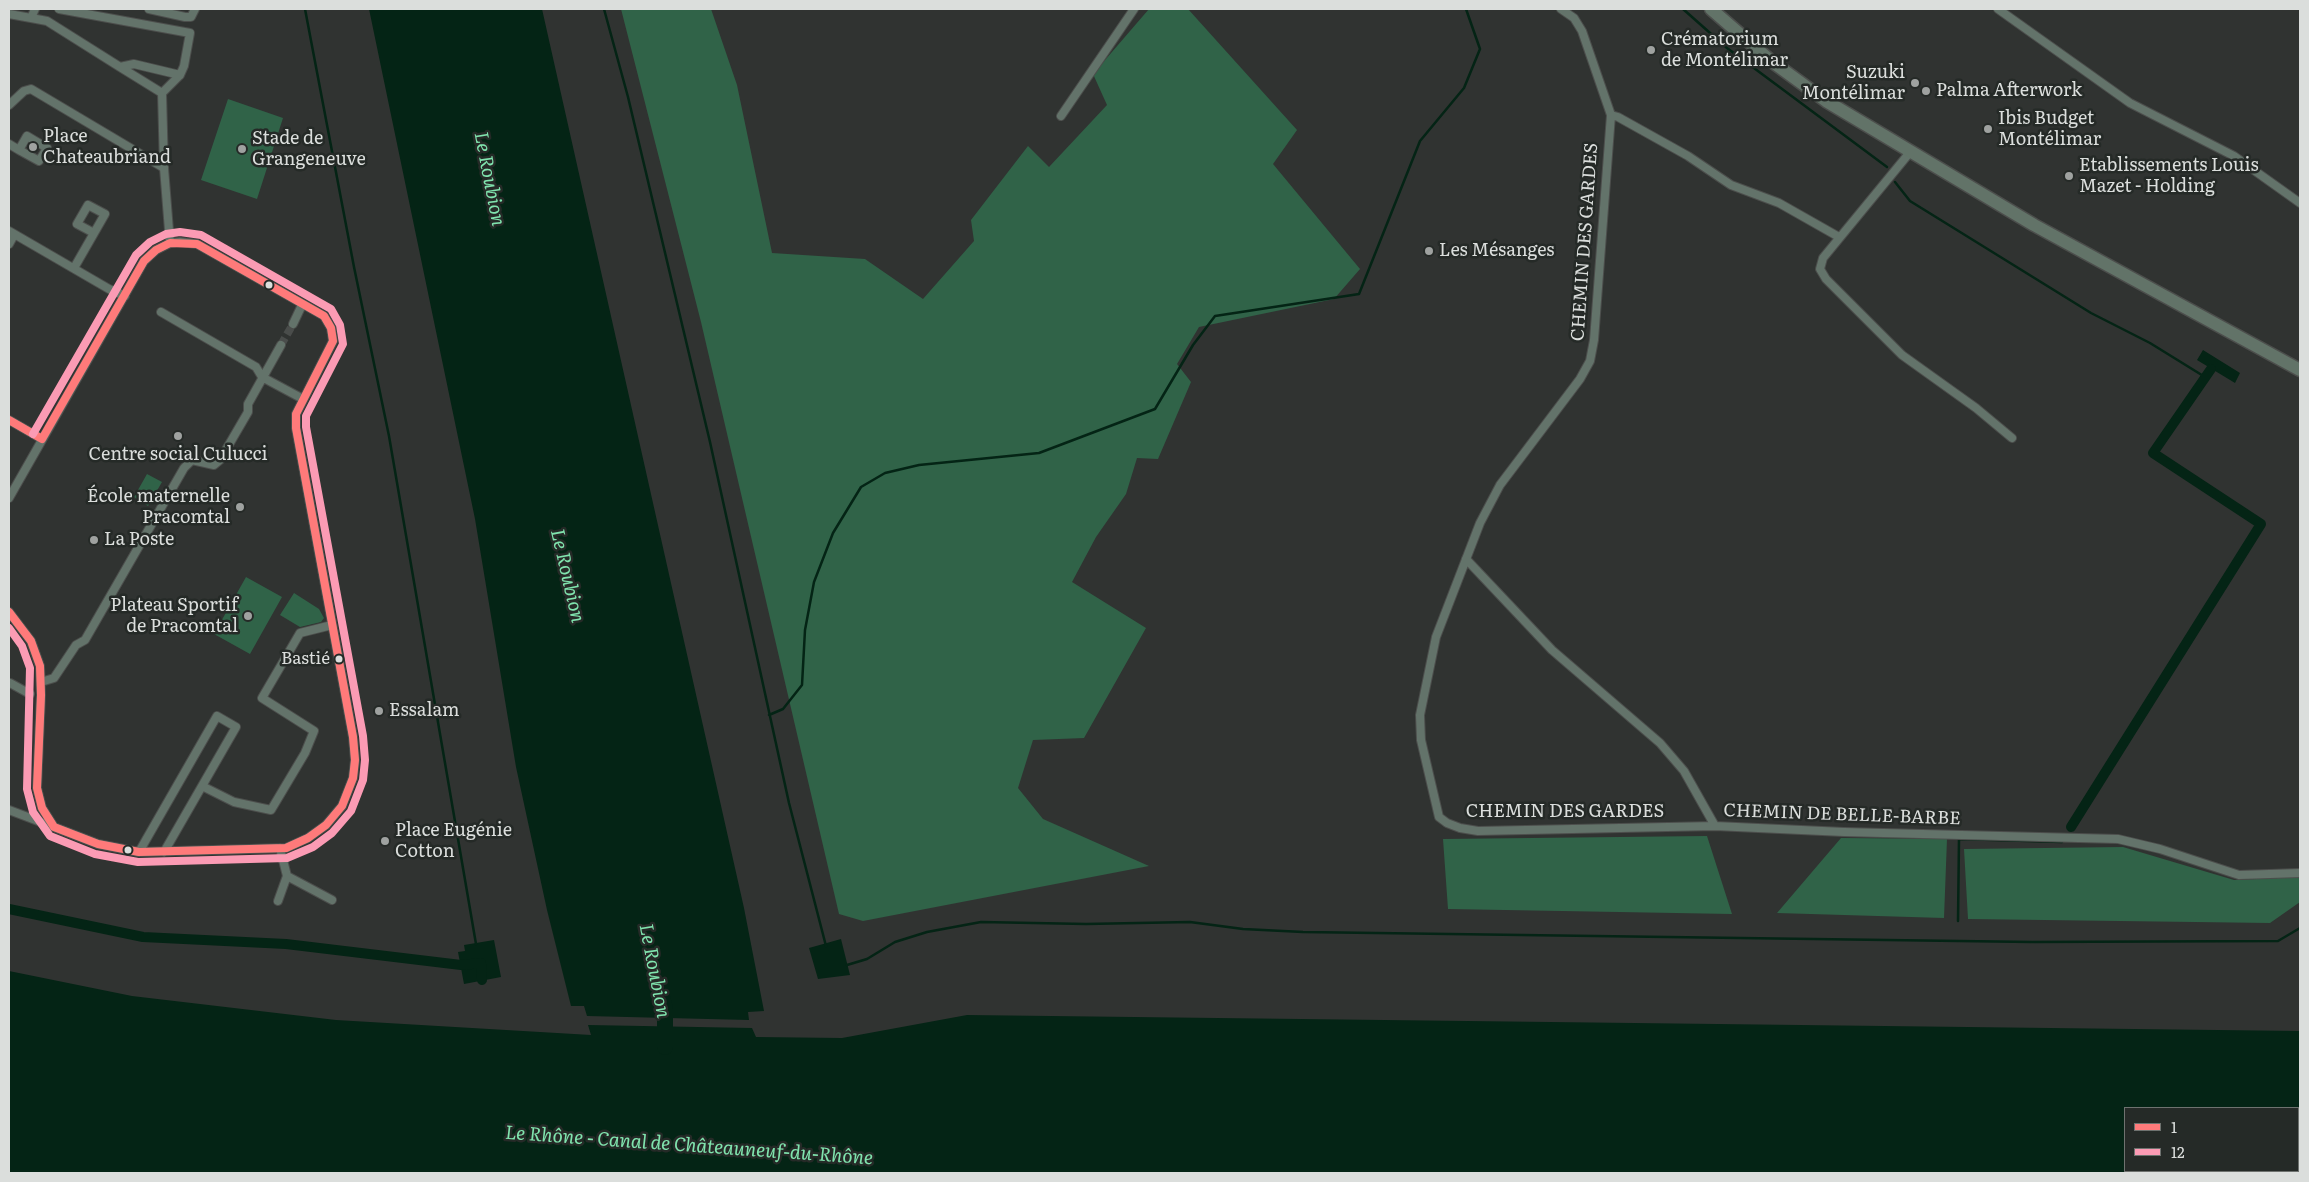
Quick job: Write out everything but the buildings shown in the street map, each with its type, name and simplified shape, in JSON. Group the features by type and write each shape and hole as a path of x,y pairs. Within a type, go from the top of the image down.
{"main road":[{"path":"1711,9 1771,61 1826,101 2034,225 2300,370"}],"street":[{"path":"31,18 35,9"},
{"path":"59,9 190,33 184,66 180,75 162,93 164,168 170,244"},
{"path":"149,9 185,17 194,12"},
{"path":"1061,116 1134,9"},
{"name":"CHEMIN DES GARDES","path":"1561,9 1569,13 1582,31 1611,115 1604,183 1594,340 1590,361 1580,379 1490,501 1436,637 1420,715 1421,740 1439,817 1447,824 1478,831 1715,826"},
{"path":"1998,9 2130,104 2234,156 2300,203"},
{"path":"9,14 47,22 162,93"},
{"path":"120,67 134,64 180,75"},
{"path":"9,105 24,91 31,89 58,107 164,168"},
{"path":"1611,115 1618,117 1688,156 1731,185 1779,203 1839,237"},
{"path":"9,144 19,150"},
{"path":"1911,151 1839,237 1823,258 1820,269 1826,279 1902,356 1976,408 2012,438"},
{"path":"9,244 12,233 109,289 125,296"},
{"path":"74,268 94,233"},
{"path":"9,498 144,261 156,250 180,242 203,247 324,316 332,328 333,341 296,414 296,428 355,760 353,778 348,793 333,818 308,838 286,848 139,852 98,844 9,810"},
{"path":"293,324 302,305"},
{"path":"161,312 256,367 262,378 303,399"},
{"path":"41,682 54,678 76,645 85,640 184,468 192,460 214,465 220,460 248,412 248,404 281,344"},
{"path":"9,420 42,439"},
{"name":"CHEMIN DE BELLE-BARBE","path":"1466,559 1552,650 1660,742 1684,772 1715,826 1844,832 2118,839 2160,849 2239,875 2300,873"},
{"path":"9,612 27,634 35,649 41,682 37,788 42,808 54,827"},
{"path":"202,786 234,802 271,810 305,753 314,731 262,698 300,632 332,625"},
{"path":"9,684 30,694"},
{"path":"139,852 217,716 236,727 164,852"},
{"path":"278,901 286,876 280,848"},
{"path":"286,876 332,900"}],"shaded area":[{"path":"621,9 711,9 737,85 772,253 865,259 923,299 974,241 971,220 1028,146 1049,167 1107,105 1093,74 1149,9 1188,9 1297,130 1273,164 1360,269 1334,299 1199,327 1177,364 1191,382 1158,459 1137,458 1126,494 1096,537 1072,582 1146,628 1084,738 1033,740 1018,788 1043,819 1149,866 863,921 839,914 701,322"},
{"name":"Stade de Grangeneuve","path":"228,99 283,118 257,199 201,180"},
{"path":"147,474 162,482 148,506 134,497"},
{"name":"Plateau Sportif de Pracomtal","path":"246,577 282,597 250,654 214,634"},
{"path":"294,593 319,609 324,618 321,622 300,627 280,615"},
{"path":"1707,836 1732,914 1448,909 1443,839"},
{"path":"1841,838 1947,839 1944,918 1777,913"},
{"path":"2123,847 2234,880 2300,877 2300,902 2270,923 1968,919 1964,849"}],"water":[{"path":"369,9 542,9 744,908 764,1011 748,1012 749,1020 587,1016 584,1006 571,1006 547,910 516,767 475,519"},
{"path":"2203,350 2240,373 2235,383 2197,360"},
{"path":"841,939 850,975 818,979 809,948"},
{"path":"494,940 501,977 464,984 458,952 465,951 464,945"},
{"name":"Le Rhône - Canal de Châteauneuf-du-Rhône","path":"9,971 132,996 336,1020 591,1035 588,1025 752,1028 756,1037 842,1038 967,1015 2300,1031 2300,1173 9,1173"}],"waterway":[{"path":"305,9 354,267 389,436 476,944"},
{"path":"604,9 628,97 710,442 789,803 826,946"},
{"path":"769,715 783,709 802,685 805,630 814,582 833,533 861,487 885,473 919,465 1039,453 1155,409 1193,345 1215,316 1359,294 1420,141 1464,88 1480,49 1466,9"},
{"path":"1683,9 1727,48 1887,167"},
{"path":"1895,182 1910,201 2091,313 2150,343 2205,377"},
{"path":"2071,827 2261,524 2153,453 2211,369"},
{"path":"1958,921 1959,839 2062,842"},
{"path":"9,909 143,937 286,944 461,965 481,963 482,980"},
{"path":"847,965 867,959 895,942 927,932 981,922 1086,924 1190,922 1243,929 1303,932 2032,942 2278,941 2300,928"},
{"name":"Le Roubion","path":"662,997 665,1009 665,1047"}],"tunnel":[{"path":"281,345 293,324"}],"transit line":[{"name":"12","path":"9,628 22,646 30,668 27,789 33,812 50,836 95,854 138,862 287,858 313,847 332,833 351,811 363,780 365,760 363,736 306,427 306,416 343,344 340,325 331,309 201,235 180,232 166,234 150,242 136,255 33,434"},
{"name":"1","path":"9,612 31,641 40,666 41,695 37,788 42,808 54,827 98,844 139,852 286,848 308,838 326,825 342,806 353,778 355,760 353,737 296,428 296,414 333,341 331,328 324,316 197,244 170,243 156,250 144,261 42,439"},
{"name":"1","path":"9,420 42,439"}],"place":[{"name":"Crématorium de Montélimar","path":"1651,50"},
{"name":"Suzuki Montélimar","path":"1915,83"},
{"name":"Palma Afterwork","path":"1926,91"},
{"name":"Ibis Budget Montélimar","path":"1988,129"},
{"name":"Place Chateaubriand","path":"33,147"},
{"name":"Stade de Grangeneuve","path":"242,149"},
{"name":"Etablissements Louis Mazet - Holding","path":"2069,176"},
{"name":"Les Mésanges","path":"1429,251"},
{"name":"Centre social Culucci","path":"178,436"},
{"name":"École maternelle Pracomtal","path":"240,507"},
{"name":"La Poste","path":"94,540"},
{"name":"Plateau Sportif de Pracomtal","path":"248,616"},
{"name":"Bastié","path":"339,659"},
{"name":"Essalam","path":"379,711"},
{"name":"Place Eugénie Cotton","path":"385,841"}]}
